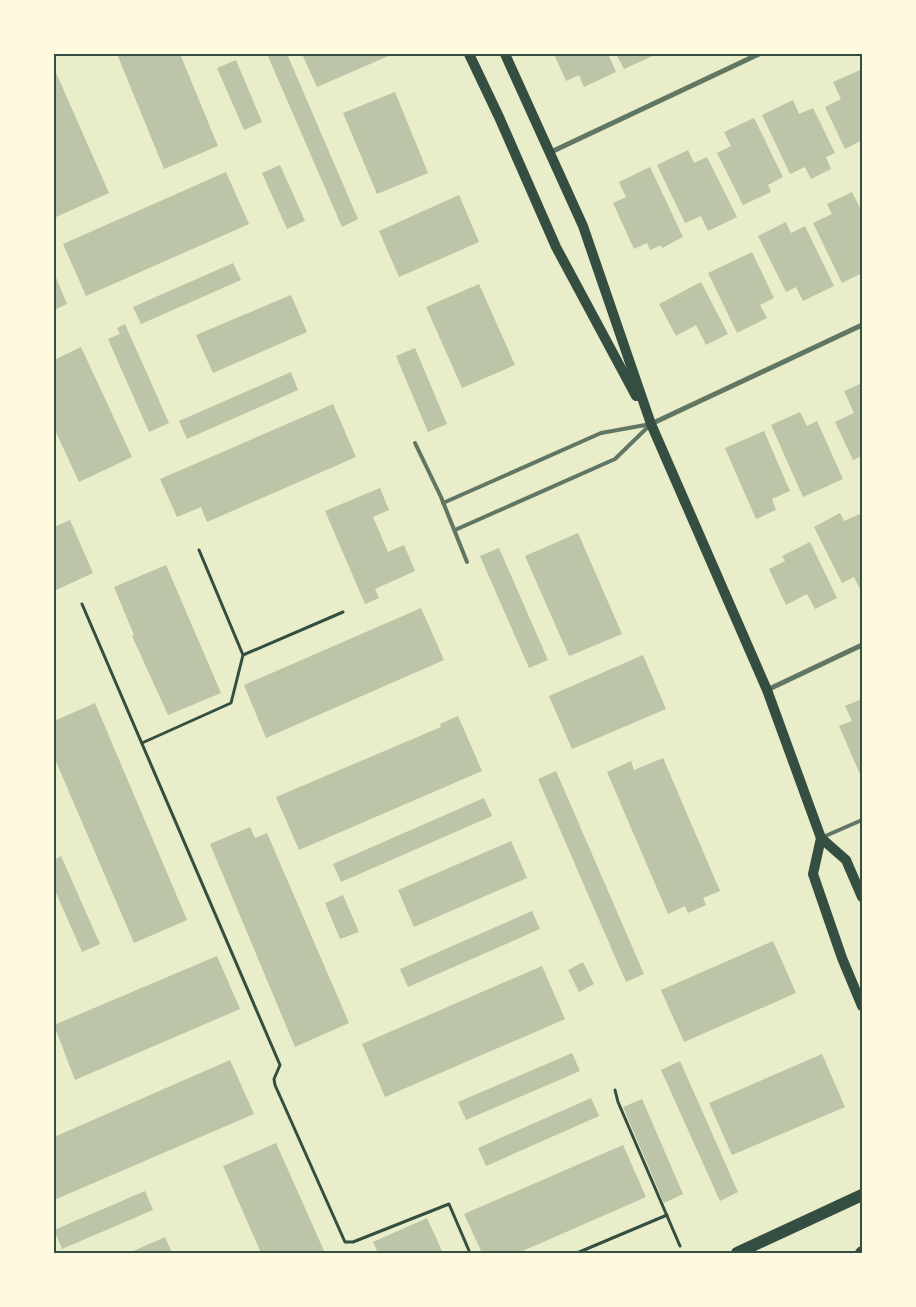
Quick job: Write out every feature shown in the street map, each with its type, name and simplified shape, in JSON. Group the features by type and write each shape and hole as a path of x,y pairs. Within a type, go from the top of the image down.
{"main road":[{"path":"469,54 556,247 651,424"},
{"path":"505,54 583,226 651,424 766,690 822,838 846,860 862,897"},
{"path":"822,838 813,874 842,958 862,1006"},
{"path":"737,1253 862,1195"}],"street":[{"path":"551,152 759,54"},
{"path":"651,424 862,325"},
{"path":"766,690 862,645"}],"lane":[{"path":"443,503 601,434 651,424"},
{"path":"455,530 615,459 651,424"},
{"path":"415,442 455,530 467,562"},
{"path":"822,838 862,820"}],"path":[{"path":"142,743 231,703 243,655 199,550"},
{"path":"82,604 280,1065 274,1079 275,1085 345,1242 353,1242 449,1204 470,1253"},
{"path":"243,655 343,612"},
{"path":"616,1090 618,1102 680,1246"},
{"path":"577,1253 667,1215"}],"building":[{"path":"117,54 180,54 218,146 164,169"},
{"path":"267,54 287,54 358,219 342,227"},
{"path":"302,54 393,54 317,87"},
{"path":"554,54 608,54 616,72 584,87 579,75 566,81"},
{"path":"616,54 657,54 624,69"},
{"path":"236,60 262,122 244,130 217,68"},
{"path":"54,68 109,193 56,217 54,211"},
{"path":"860,70 862,74 862,140 845,149 825,107 841,99 833,82"},
{"path":"395,92 428,173 377,194 343,113"},
{"path":"793,100 799,114 813,108 835,153 826,157 831,169 811,179 805,167 790,174 762,115"},
{"path":"754,118 783,177 768,185 771,192 743,205 717,153 731,146 724,132"},
{"path":"688,150 694,163 707,157 737,217 708,231 701,216 685,223 657,165"},
{"path":"280,165 305,221 287,229 262,173"},
{"path":"650,167 683,237 662,248 661,245 650,250 647,243 634,249 613,203 626,197 619,182"},
{"path":"226,172 249,224 86,296 63,244"},
{"path":"852,192 862,212 862,273 842,283 813,223 832,214 827,204"},
{"path":"459,195 479,242 399,277 379,231"},
{"path":"786,222 791,233 805,226 834,286 803,301 796,287 786,292 758,236"},
{"path":"752,252 774,298 760,305 767,318 737,333 708,273"},
{"path":"233,263 241,280 141,324 133,307"},
{"path":"54,273 67,304 54,310"},
{"path":"701,282 728,334 706,345 696,325 676,336 659,304"},
{"path":"479,284 515,365 462,388 426,307"},
{"path":"291,295 307,332 213,373 196,335"},
{"path":"125,324 169,423 149,432 108,339 120,334 117,328"},
{"path":"81,347 132,457 79,482 54,428 54,360"},
{"path":"415,348 447,424 428,432 396,356"},
{"path":"291,372 298,390 187,439 179,421"},
{"path":"862,383 862,456 853,460 835,422 854,413 844,391"},
{"path":"333,404 356,457 207,522 201,507 177,517 160,479"},
{"path":"800,412 807,426 817,421 843,479 803,497 771,425"},
{"path":"764,431 790,491 772,499 776,510 756,519 725,448"},
{"path":"380,488 389,510 373,517 388,552 404,545 415,571 375,589 379,598 365,604 325,511"},
{"path":"840,513 844,521 862,513 861,591 854,577 842,583 814,527"},
{"path":"70,520 93,573 54,591 54,527"},
{"path":"578,533 622,634 569,656 525,556"},
{"path":"810,542 837,598 815,609 807,594 786,605 769,569 785,561 782,556"},
{"path":"499,548 548,660 529,668 480,556"},
{"path":"166,565 221,693 168,715 132,636 134,635 114,587"},
{"path":"421,608 444,660 266,738 244,685"},
{"path":"643,655 666,709 572,749 549,696"},
{"path":"862,699 862,774 860,774 839,726 852,721 845,706"},
{"path":"95,703 187,920 134,943 54,757 54,721"},
{"path":"458,716 482,771 299,850 276,797 441,727 440,724"},
{"path":"663,758 720,891 703,898 706,905 688,913 685,906 668,914 607,772 631,761 634,770"},
{"path":"556,771 644,974 626,982 538,779"},
{"path":"484,798 492,816 341,882 333,864"},
{"path":"250,827 255,838 267,833 349,1023 295,1047 210,844"},
{"path":"511,841 527,878 414,927 398,890"},
{"path":"61,856 100,944 82,952 54,888 54,860"},
{"path":"343,895 359,932 340,939 325,903"},
{"path":"532,911 540,929 408,987 400,969"},
{"path":"773,941 796,993 684,1042 661,990"},
{"path":"217,956 240,1009 75,1080 54,1025"},
{"path":"583,962 594,984 579,992 568,970"},
{"path":"542,966 565,1019 385,1097 362,1044"},
{"path":"572,1053 580,1071 466,1120 458,1102"},
{"path":"822,1054 845,1107 732,1155 709,1103"},
{"path":"230,1060 254,1114 54,1200 54,1137"},
{"path":"680,1061 738,1192 720,1201 661,1070"},
{"path":"591,1098 599,1116 486,1166 478,1148"},
{"path":"642,1099 683,1194 664,1203 623,1107"},
{"path":"276,1143 325,1253 261,1253 223,1166"},
{"path":"623,1145 646,1197 518,1253 482,1253 464,1214"},
{"path":"145,1191 153,1210 62,1249 54,1230"},
{"path":"427,1218 443,1253 378,1253 373,1242"},
{"path":"165,1237 172,1253 129,1253"}]}
